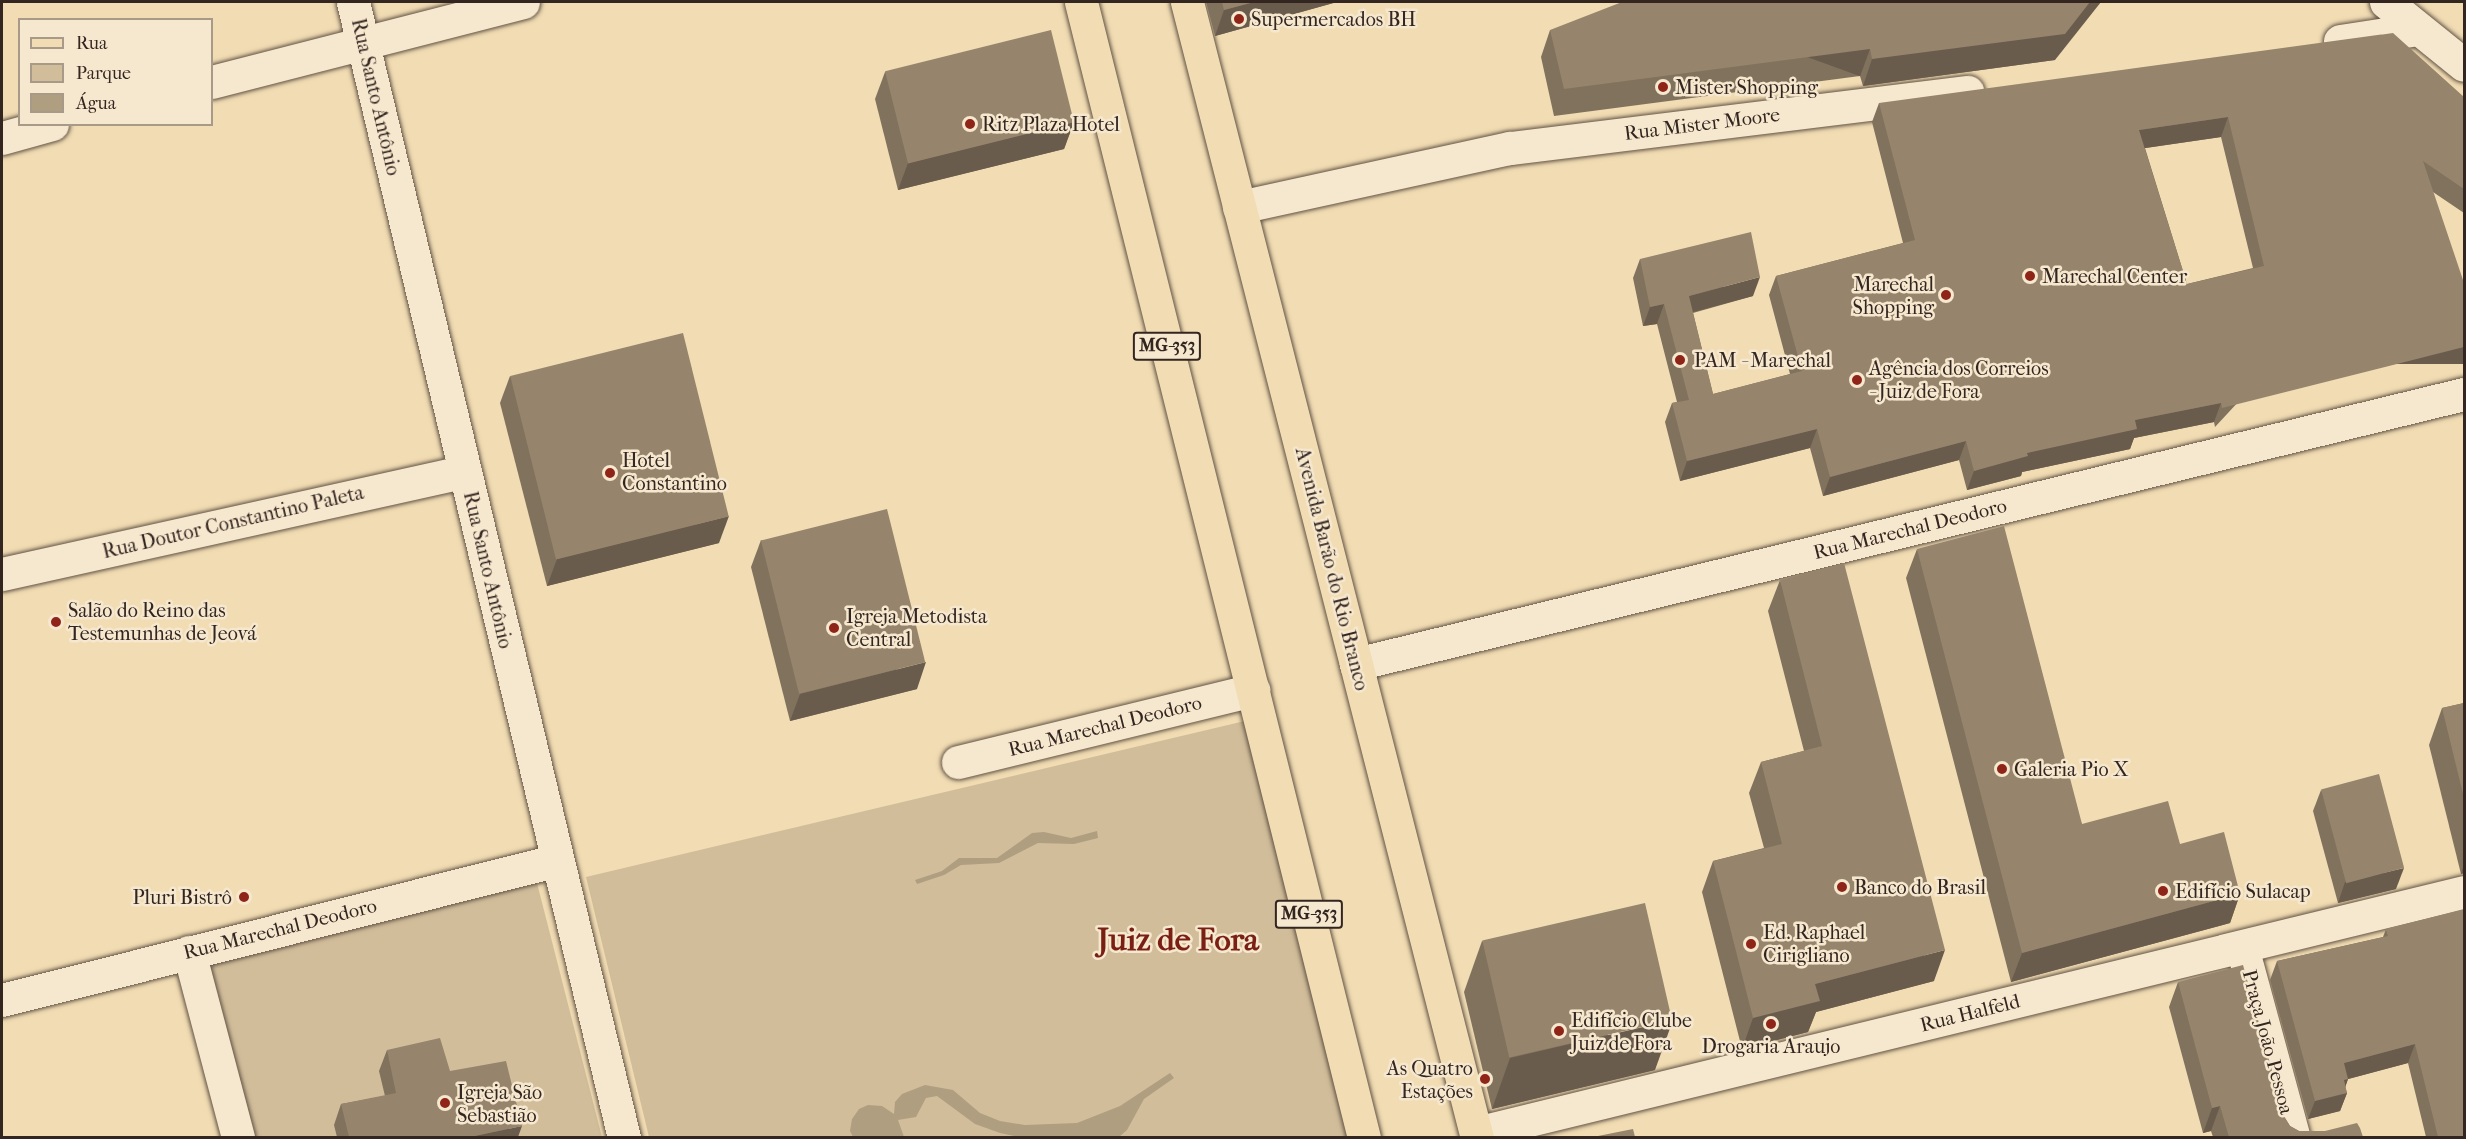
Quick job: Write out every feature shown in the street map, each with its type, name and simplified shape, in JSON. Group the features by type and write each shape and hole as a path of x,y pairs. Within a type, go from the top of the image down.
{"main road":[{"name":"MG-353","path":"1081,2 1365,1137"},
{"name":"Avenida Barão do Rio Branco","path":"1186,2 1476,1135"}],"street":[{"name":"Rua Santo Antônio","path":"353,2 624,1137"},
{"path":"213,82 524,2"},
{"path":"2386,2 2464,65"},
{"path":"2312,45 2418,29"},
{"name":"Rua Mister Moore","path":"1239,207 1510,148 2001,87"},
{"path":"2,138 45,126"},
{"name":"Rua Marechal Deodoro","path":"1356,664 2464,394"},
{"name":"Rua Doutor Constantino Paleta","path":"2,574 465,471"},
{"name":"Rua Marechal Deodoro","path":"958,762 1253,690"},
{"name":"Rua Marechal Deodoro","path":"2,1000 558,860"},
{"name":"Rua Halfeld","path":"1476,1135 2464,892"},
{"name":"Praça João Pessoa","path":"2242,947 2309,1137"},
{"path":"189,952 238,1137"}],"green space":[{"path":"1249,720 1354,1137 649,1137 586,877"},
{"path":"537,883 602,1137 249,1137 206,966"}],"water":[{"path":"1097,831 1098,838 1074,844 1038,843 999,863 961,865 944,875 917,884 915,880 942,871 959,858 997,858 1032,833 1044,832 1071,838"},
{"path":"1170,1073 1174,1078 1144,1099 1127,1130 1119,1137 1024,1138 1000,1133 975,1124 937,1096 926,1098 916,1117 898,1120 904,1137 853,1137 850,1131 852,1119 859,1109 868,1105 882,1106 894,1114 895,1102 902,1094 925,1085 953,1090 980,1113 1000,1121 1025,1125 1077,1123 1120,1106"}],"building":[{"path":"1222,2 1254,2 1224,10"},
{"name":"Mister Shopping","path":"1622,2 2090,2 2065,34 1872,59 1870,49 1564,89 1550,30"},
{"name":"Ritz Plaza Hotel","path":"1051,30 1074,122 908,164 885,71"},
{"path":"2393,33 2464,97 2464,189 2423,161 2464,283 2464,347 2222,408 2221,403 2135,420 2137,429 2027,453 2028,456 1974,471 1966,441 1830,477 1817,429 1687,461 1672,403 1689,400 1664,304 1650,307 1640,259 1751,232 1760,277 1689,296 1713,394 1802,371 1776,276 1915,240 1879,103","holes":["2228,117 2264,266 2187,284 2139,130"]},
{"name":"Hotel Constantino","path":"683,333 729,516 556,559 510,376"},
{"name":"Igreja Metodista Central","path":"887,509 925,662 799,694 761,540"},
{"path":"2004,526 2082,824 2168,801 2180,844 2224,832 2240,894 2022,953 1917,549"},
{"name":"Banco do Brasil","path":"1844,563 1945,950 1815,984 1820,1001 1753,1018 1713,861 1782,844 1761,762 1822,746 1780,580"},
{"path":"2464,703 2464,798 2442,708"},
{"path":"2379,774 2404,868 2346,883 2321,790"},
{"path":"1645,903 1672,1020 1509,1057 1482,941"},
{"path":"2464,909 2464,1137 2438,1137 2415,1044 2344,1063 2348,1079 2344,1080 2347,1093 2315,1101 2277,961 2388,936 2386,929"},
{"path":"2243,965 2285,1118 2290,1126 2299,1131 2325,1131 2357,1123 2363,1137 2229,1137 2220,1106 2212,1108 2178,982"},
{"name":"Igreja São Sebastião","path":"440,1038 450,1071 506,1061 522,1126 470,1137 349,1137 341,1104 396,1093 387,1050"},
{"path":"1633,1129 1635,1137 1593,1137"}],"place":[{"name":"Supermercados BH","path":"1239,19"},
{"name":"Mister Shopping","path":"1663,87"},
{"name":"Ritz Plaza Hotel","path":"970,124"},
{"name":"Marechal Center","path":"2030,276"},
{"name":"Marechal Shopping","path":"1946,295"},
{"name":"PAM - Marechal","path":"1680,360"},
{"name":"Agência dos Correios - Juiz de Fora","path":"1857,380"},
{"name":"Hotel Constantino","path":"610,473"},
{"name":"Salão do Reino das Testemunhas de Jeová","path":"56,622"},
{"name":"Igreja Metodista Central","path":"834,628"},
{"name":"Galeria Pio X","path":"2002,769"},
{"name":"Banco do Brasil","path":"1842,887"},
{"name":"Edifício Sulacap","path":"2163,891"},
{"name":"Pluri Bistrô","path":"244,897"},
{"name":"Ed. Raphael Cirigliano","path":"1751,944"},
{"name":"Drogaria Araujo","path":"1771,1024"},
{"name":"Edifício Clube Juiz de Fora","path":"1559,1031"},
{"name":"As Quatro Estações","path":"1485,1079"},
{"name":"Igreja São Sebastião","path":"445,1103"}],"district":[{"name":"Juiz de Fora","path":"1178,940"}]}
